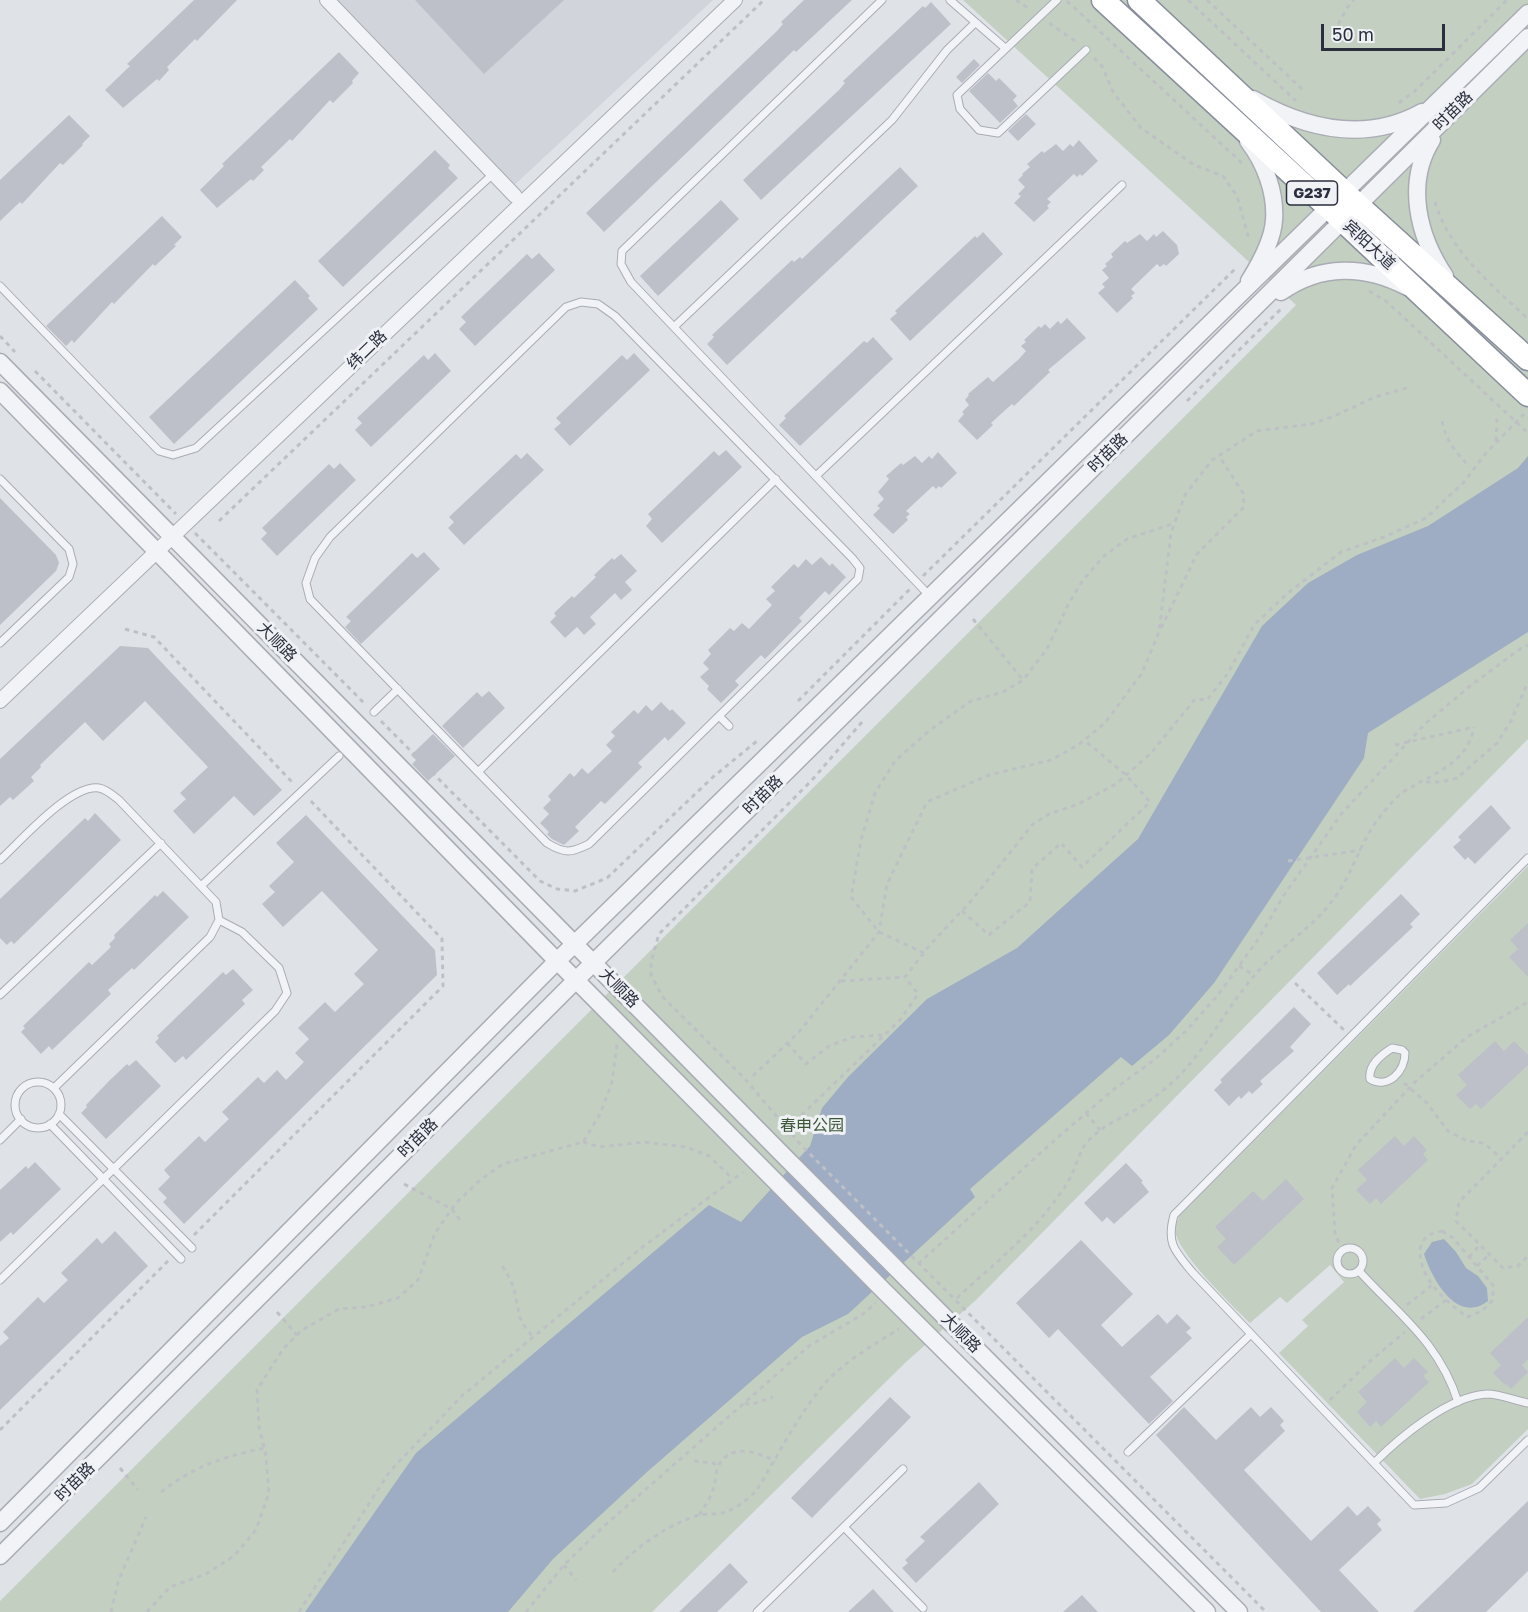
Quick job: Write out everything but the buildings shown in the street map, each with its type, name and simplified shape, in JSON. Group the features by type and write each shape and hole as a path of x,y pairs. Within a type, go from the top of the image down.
{"highway":[{"name":"宾阳大道","path":"1102,0 1227,114 1457,294 1528,359"},
{"name":"宾阳大道","path":"1139,0 1234,88 1436,309 1524,391"}],"street":[{"path":"327,0 515,196"},
{"name":"纬二路","path":"0,701 735,0"},
{"name":"时苗路","path":"0,1556 576,980 1249,314 1436,104 1528,13"},
{"name":"时苗路","path":"0,1522 557,962 1236,301 1444,121 1528,37"},
{"path":"1234,88 1285,115 1315,124 1348,130 1381,129 1410,119 1436,104"},
{"path":"1227,114 1256,152 1270,183 1274,221 1264,253 1236,301"},
{"path":"1444,121 1419,164 1417,194 1421,226 1431,255 1457,294"},
{"path":"1249,314 1297,281 1333,271 1364,271 1390,278 1436,309"},
{"name":"大顺路","path":"0,362 1239,1612"},
{"name":"大顺路","path":"0,391 557,962 766,1172 882,1295 1207,1612"}],"lane":[{"path":"882,0 622,251 621,264 631,282 924,590"},
{"path":"950,0 1005,48"},
{"path":"1057,0 957,94 960,109 979,130 998,133 1086,50"},
{"path":"674,327 892,120 947,50 975,23"},
{"path":"0,286 159,451 173,454 196,448 494,174"},
{"path":"816,476 1122,185"},
{"path":"581,302 598,304 615,316 776,479 853,559 860,568 858,579 589,844 574,852 561,851 547,843 310,599 306,583 315,558 330,537 566,307 581,302"},
{"path":"0,479 69,549 73,564 69,577 0,643"},
{"path":"478,772 776,479"},
{"path":"374,712 398,689"},
{"path":"719,716 729,726"},
{"path":"201,886 339,756"},
{"path":"0,860 53,809 83,789 101,788 119,800 216,902 219,920 210,937 54,1088"},
{"path":"0,995 161,843"},
{"path":"1528,858 1174,1215 1170,1232 1174,1249 1193,1273 1414,1505 1446,1503 1479,1488 1528,1440"},
{"path":"0,1280 275,1011 287,993 279,968 242,932 219,920"},
{"path":"1392,1048 1405,1053 1403,1066 1395,1076 1384,1083 1370,1079 1376,1062 1392,1048"},
{"path":"42,1082 54,1088 58,1094 62,1104 59,1114 43,1128 33,1127 18,1115 15,1105 17,1095 23,1087 42,1082"},
{"path":"59,1114 192,1248"},
{"path":"0,1140 21,1119"},
{"path":"50,1124 181,1258"},
{"path":"1351,1248 1359,1252 1363,1259 1359,1271 1347,1274 1340,1269 1337,1262 1342,1251 1351,1248"},
{"path":"1359,1271 1429,1344 1452,1382 1458,1402"},
{"path":"1128,1452 1251,1334"},
{"path":"1374,1463 1421,1422 1458,1402 1488,1394 1528,1403"},
{"path":"757,1612 903,1469"},
{"path":"844,1527 923,1608"}],"path":[{"path":"219,521 764,0"},
{"path":"1016,0 1037,14"},
{"path":"1188,0 1305,106"},
{"path":"1207,0 1302,89"},
{"path":"1338,41 1335,30 1354,0"},
{"path":"1392,109 1416,90 1508,0"},
{"path":"1046,20 1086,50 1102,66 1113,92 1141,128 1194,165 1223,176 1237,196 1249,239"},
{"path":"1433,194 1441,223 1463,256 1528,319"},
{"path":"1361,286 1386,301 1528,433"},
{"path":"1186,402 1288,302"},
{"path":"1159,632 1171,533 1185,495 1212,460 1257,431 1311,424 1375,398 1410,387"},
{"path":"839,981 905,977 1033,824 1049,814 1076,805 1126,775 1152,752 1195,699 1207,700 1228,673 1254,625 1288,593 1341,552 1384,537 1426,518 1464,482 1496,443 1528,410"},
{"path":"1496,443 1497,417"},
{"path":"1442,421 1453,450 1470,467"},
{"path":"753,1076 799,1032 879,932 887,884 927,802 989,775 1051,760 1084,740 1105,723 1142,673 1197,554 1244,507 1243,493 1219,456"},
{"path":"924,953 879,932 851,897 861,840 874,793 895,761 930,730 971,701 1003,692 1023,680 1047,649 1083,580 1104,556 1127,539 1175,523"},
{"path":"973,619 1023,680"},
{"path":"915,1267 1086,1113 1154,1060 1186,1031 1218,995 1257,941 1284,895 1342,813 1425,724 1470,686 1528,645"},
{"path":"1424,782 1441,782 1457,778 1497,743 1511,721 1528,682"},
{"path":"870,714 812,780 659,934 651,962 651,975 662,996 745,1079 800,1144 1266,1612"},
{"path":"957,1298 1042,1217 1070,1178 1087,1142 1110,1122 1134,1111 1154,1098 1180,1075 1201,1050 1254,975 1316,920 1335,898 1351,873 1369,830 1386,808 1402,793 1446,768 1462,752 1472,737 1474,727 1395,745"},
{"path":"962,911 989,935 1030,902 1032,869 1062,843 1082,867 1150,802 1126,775 1084,740"},
{"path":"1288,861 1361,850"},
{"path":"1239,966 1254,975"},
{"path":"778,1137 900,1020 918,994 905,977"},
{"path":"1295,983 1351,1037"},
{"path":"1342,1251 1335,1233 1332,1188 1356,1145 1414,1083 1467,1037 1528,1002"},
{"path":"788,1043 806,1064 829,1046 853,1037 884,1035"},
{"path":"583,1142 600,1114 612,1082 617,1040"},
{"path":"1395,1076 1426,1102 1448,1131 1467,1141 1484,1143 1502,1159"},
{"path":"1086,1113 1100,1130"},
{"path":"1528,1132 1460,1202 1456,1221 1503,1268 1518,1266 1528,1256"},
{"path":"147,1612 170,1587 206,1574 234,1556 256,1530 269,1493 259,1427 257,1390 283,1349 302,1330 339,1309 366,1307 398,1298 418,1280 435,1233 452,1209 480,1180 502,1164 583,1142 599,1147 644,1142 686,1147 709,1156 733,1179"},
{"path":"299,1612 390,1471 464,1395 640,1249 744,1171"},
{"path":"404,1184 452,1209 460,1220"},
{"path":"1442,1231 1453,1238 1469,1257 1493,1285 1493,1300 1482,1311 1467,1317 1446,1300 1426,1277 1420,1260 1420,1245 1428,1235 1442,1231"},
{"path":"1469,1257 1480,1245"},
{"path":"1477,1266 1490,1254"},
{"path":"502,1266 512,1281 519,1304 520,1318 533,1337"},
{"path":"1399,1311 1432,1285"},
{"path":"526,1612 564,1565 603,1527 809,1346 863,1314 882,1295"},
{"path":"1322,1408 1369,1362 1446,1300"},
{"path":"277,1312 297,1335"},
{"path":"613,1572 627,1556 645,1542 699,1515 720,1514 747,1500 757,1490 808,1406 830,1378 855,1358 903,1327"},
{"path":"745,1403 750,1405 773,1397"},
{"path":"161,1492 186,1475 227,1456 264,1448"},
{"path":"699,1515 714,1486 718,1466 732,1452 758,1452 775,1461"},
{"path":"693,1461 713,1463 718,1466"},
{"path":"120,1468 138,1490"},
{"path":"111,1612 118,1582 146,1517"},
{"path":"564,1565 576,1580"}],"shaded area":[{"path":"330,0 713,0 509,190"}],"green space":[{"name":"春申公园","path":"963,0 1528,0 1528,739 976,1300 906,1362 652,1612 0,1612 0,1601 1296,305"},
{"path":"1528,866 1528,1429 1472,1484 1445,1494 1420,1499 1279,1353 1308,1326 1302,1320 1344,1282 1330,1265 1287,1303 1280,1297 1250,1323 1194,1264 1184,1251 1175,1227 1179,1216"}],"water":[{"path":"1528,456 1528,632 1368,733 1364,758 1214,983 1169,1035 1132,1066 1121,1057 970,1189 975,1197 848,1314 802,1337 647,1472 553,1559 508,1612 305,1612 416,1453 709,1205 741,1222 810,1146 822,1108 848,1077 927,999 1017,948 1138,839 1262,626 1308,583 1357,555 1428,526 1518,468"},
{"path":"1444,1239 1466,1268 1478,1276 1487,1288 1488,1301 1477,1307 1466,1307 1447,1296 1433,1275 1424,1254 1432,1242"}]}
